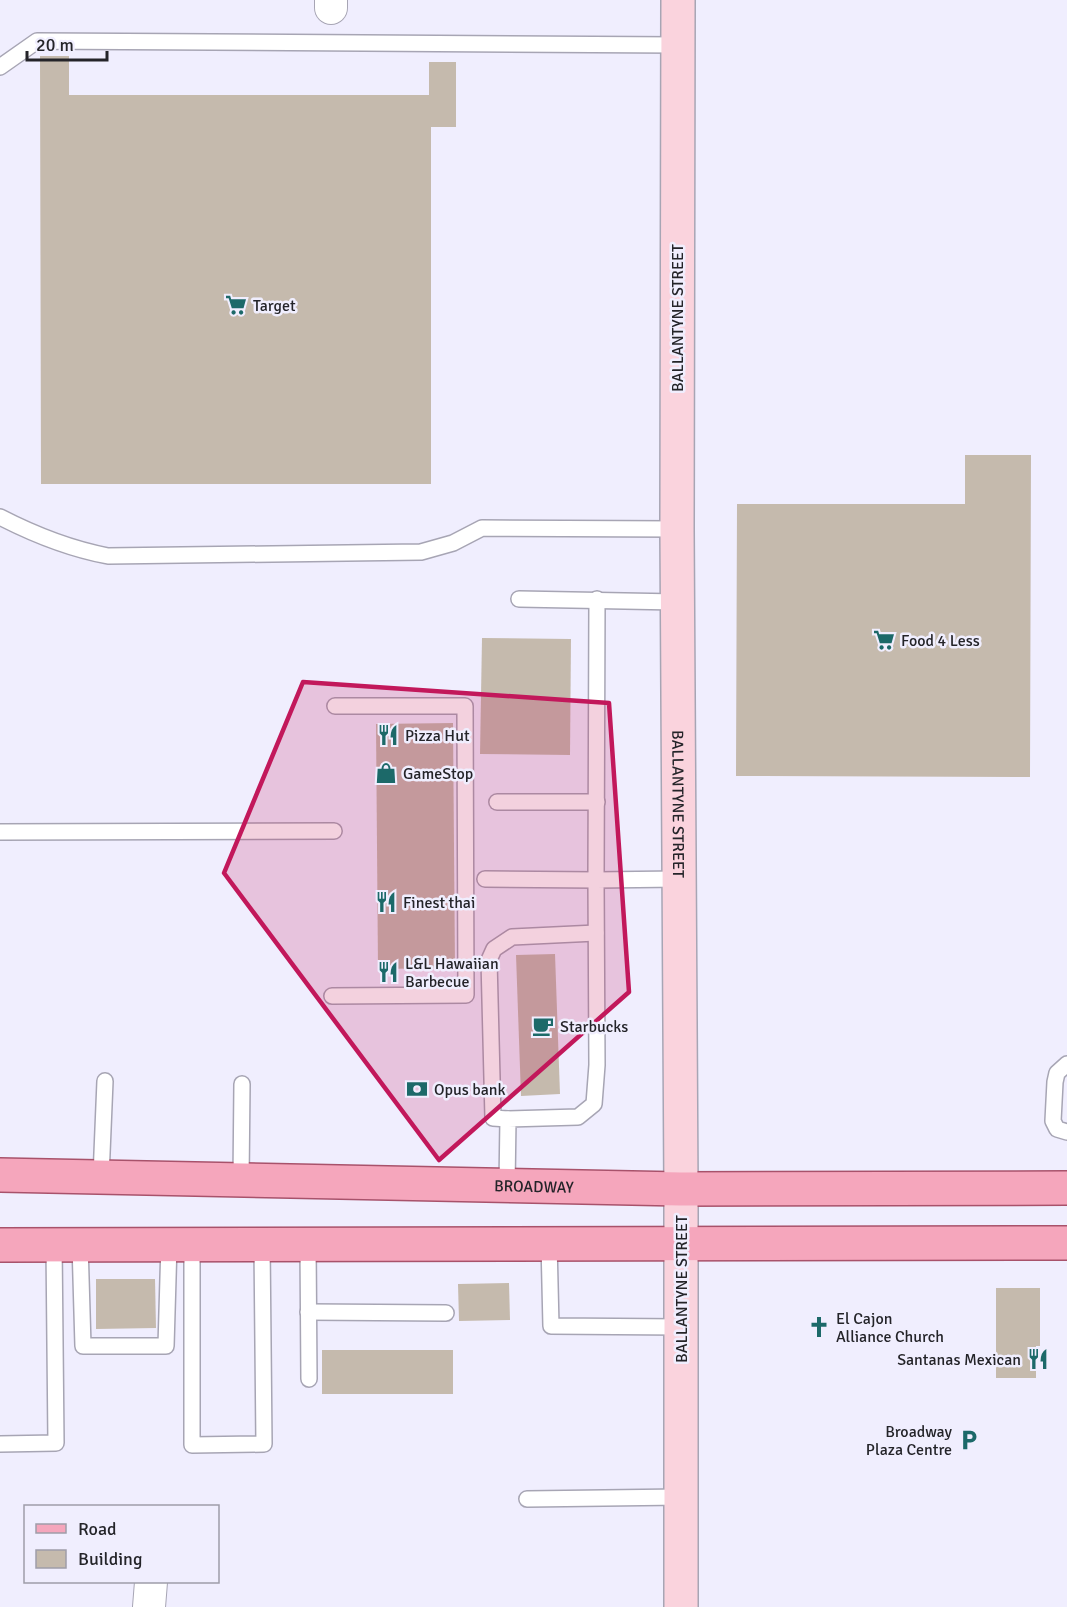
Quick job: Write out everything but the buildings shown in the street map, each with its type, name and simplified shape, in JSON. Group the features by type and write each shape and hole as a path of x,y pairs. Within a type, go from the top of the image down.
{"main road":[{"name":"BALLANTYNE STREET","path":"678,0 676,529 681,1189 681,1607"},
{"name":"BROADWAY","path":"0,1175 681,1189 1067,1188"},
{"path":"0,1245 1067,1243"}],"street":[{"path":"149,1607 151,1583"}],"lane":[{"path":"0,67 37,41 678,45"},
{"path":"0,517 83,552 108,556 420,552 453,543 482,528 676,529"},
{"path":"519,599 677,602"},
{"path":"596,933 512,937 494,949 489,960 493,1118 578,1117 594,1104 597,1065 597,599"},
{"path":"332,996 466,995 465,706 335,706"},
{"path":"497,802 597,802"},
{"path":"0,832 334,831"},
{"path":"485,879 679,879"},
{"path":"1067,1064 1057,1073 1053,1121 1057,1129 1067,1132"},
{"path":"101,1177 105,1081"},
{"path":"241,1180 242,1084"},
{"path":"507,1185 508,1119"},
{"path":"549,1243 551,1326 681,1327"},
{"path":"67,1244 83,1346 166,1347 180,1244"},
{"path":"0,1444 56,1443 67,1244"},
{"path":"180,1244 192,1445 264,1444 262,1244"},
{"path":"308,1244 309,1379"},
{"path":"308,1312 446,1313"},
{"path":"527,1499 681,1497"}],"highlighted area":[{"path":"303,682 609,703 629,992 439,1160 224,873"}],"place":[{"name":"Target","path":"236,305"},
{"name":"Food 4 Less","path":"884,640"},
{"name":"Pizza Hut","path":"388,735"},
{"name":"GameStop","path":"386,773"},
{"name":"Finest thai","path":"386,902"},
{"name":"L&L Hawaiian Barbecue","path":"388,972"},
{"name":"Starbucks","path":"543,1026"},
{"name":"Opus bank","path":"417,1089"},
{"name":"El Cajon Alliance Church","path":"819,1327"},
{"name":"Santanas Mexican","path":"1038,1359"},
{"name":"Broadway Plaza Centre","path":"969,1440"}]}
